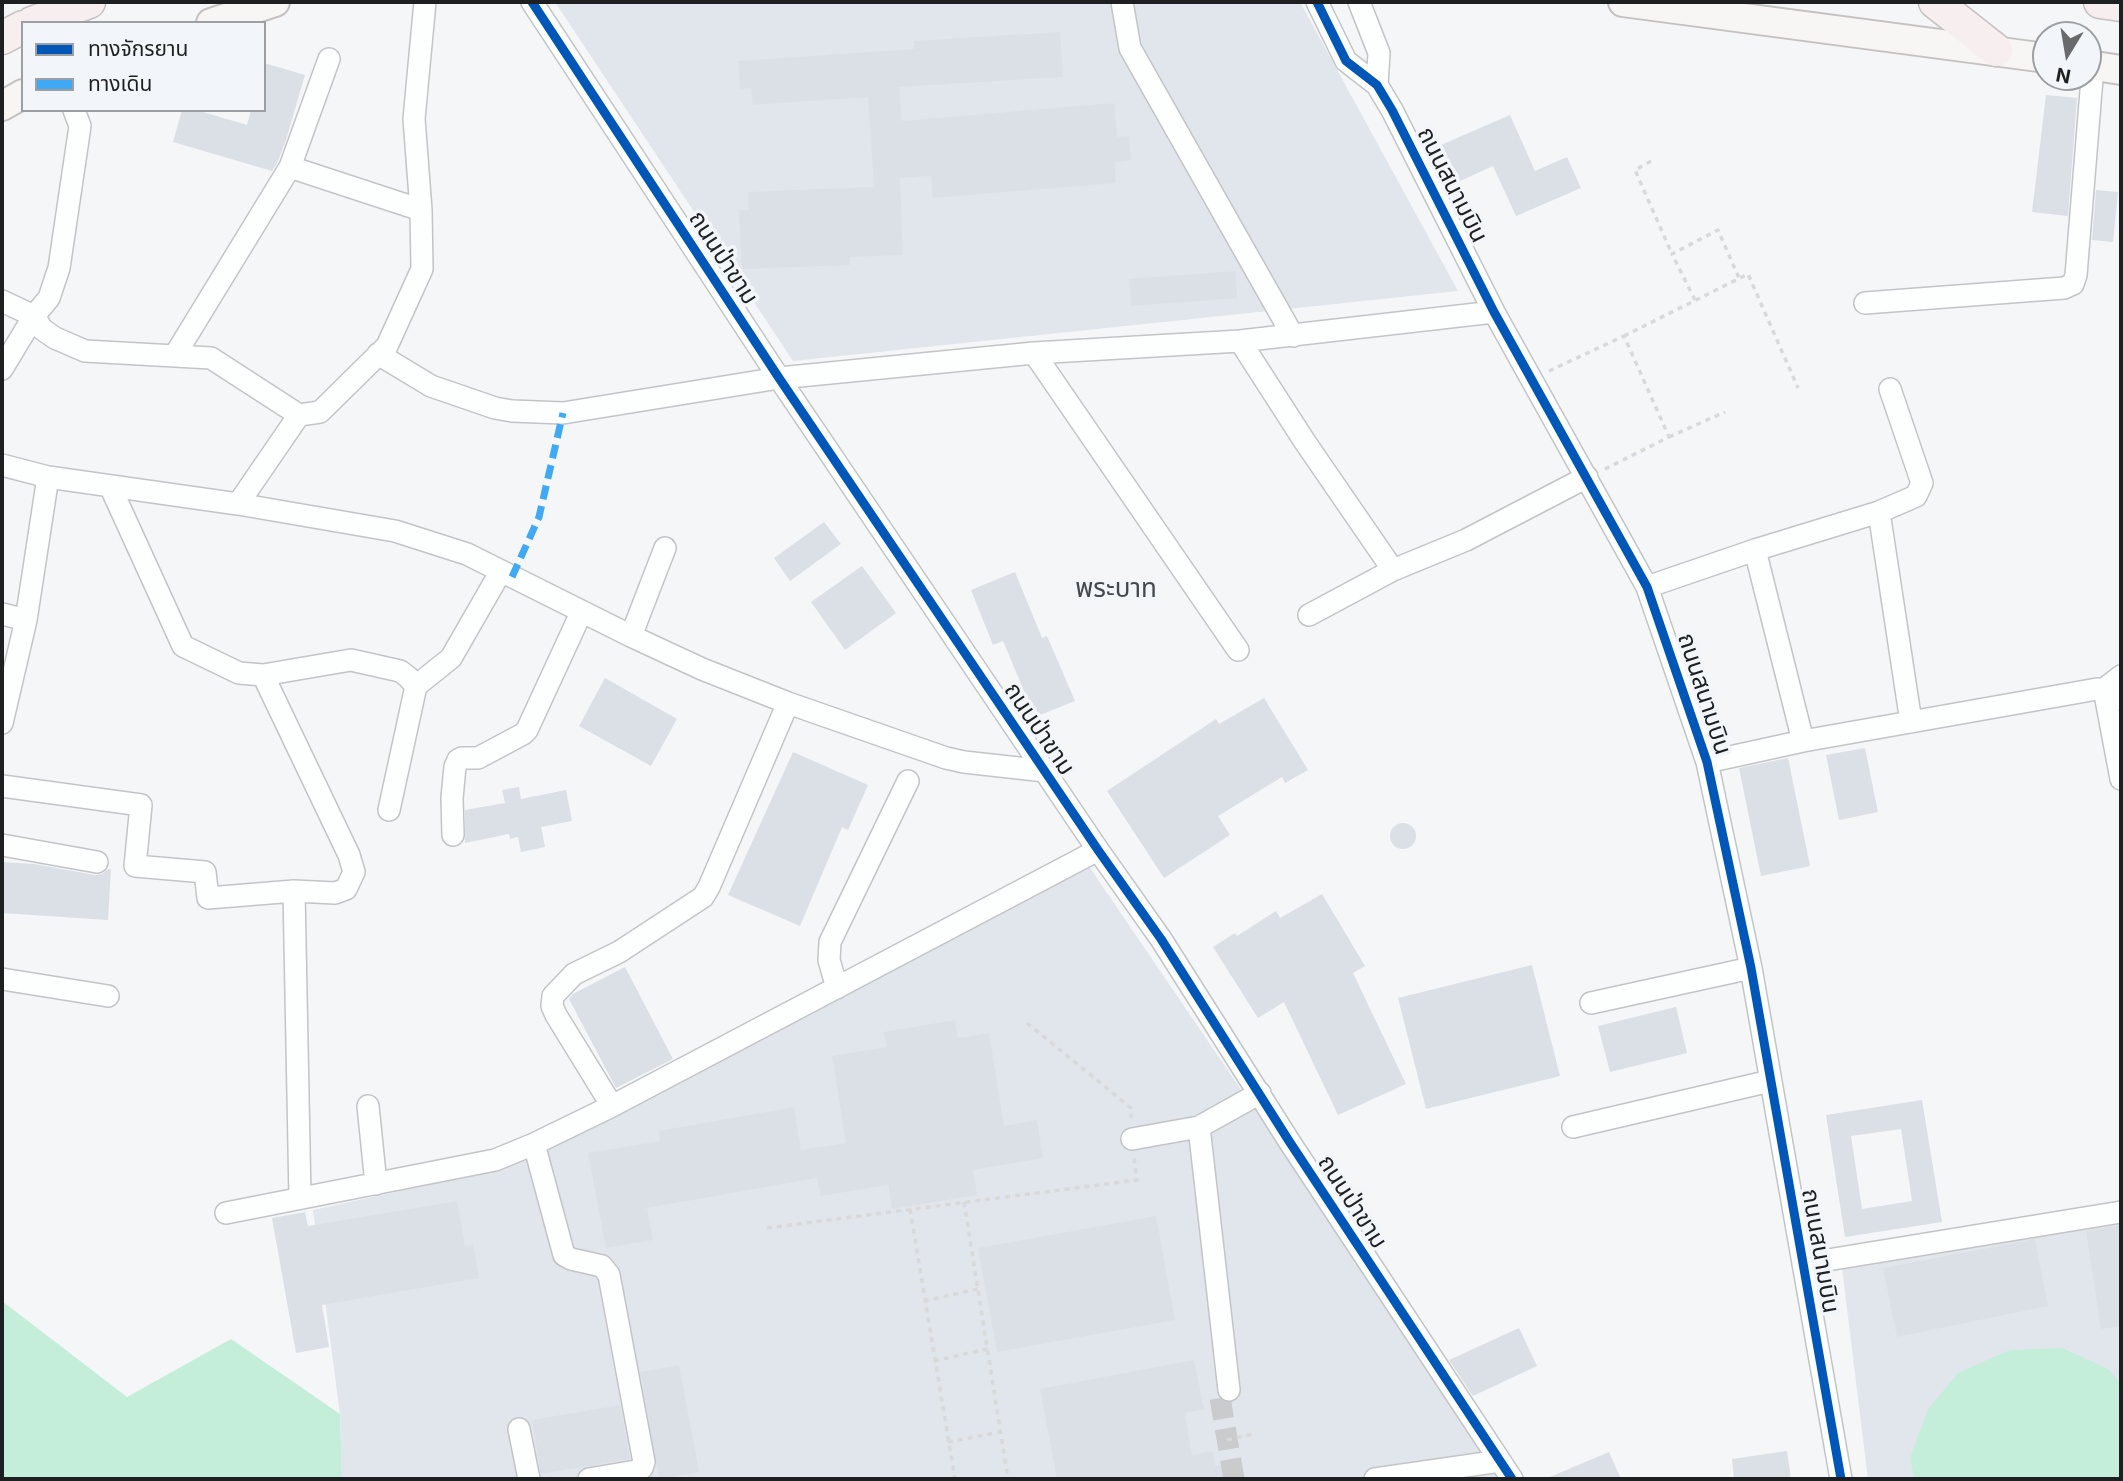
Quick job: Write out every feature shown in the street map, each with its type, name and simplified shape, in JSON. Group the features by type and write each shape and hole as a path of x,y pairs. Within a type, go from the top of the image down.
{"highway":[{"path":"37,21 89,2"},
{"path":"1935,2 1996,50"},
{"path":"2100,2 2121,5"},
{"path":"2,37 21,28"}],"main road":[{"path":"217,21 275,2"},
{"path":"1623,2 2032,56"},
{"path":"2102,67 2121,70"},
{"path":"2,106 21,95"}],"street":[{"path":"2,301 34,316 42,329 55,338 85,351 211,358 299,415 320,412 387,346 422,269 421,210 414,119 425,2"},
{"name":"ถนนป่าขาม","path":"532,2 779,378 1161,939 1512,1479"},
{"path":"1122,2 1130,48 1293,336"},
{"name":"ถนนสนามบิน","path":"1317,2 1346,61 1377,85 1392,110 1494,312 1647,587 1707,762 1751,968 1841,1479"},
{"path":"1359,2 1379,53 1377,85"},
{"path":"176,355 290,167 329,59"},
{"path":"1865,303 2064,288 2073,284 2076,275 2089,91"},
{"path":"2,369 34,316 49,298 60,268 80,127 75,112"},
{"path":"290,167 421,210"},
{"path":"378,354 431,386 495,408 563,413 779,378 1034,353 1240,341 1494,312"},
{"path":"1240,341 1393,570"},
{"path":"1034,353 1238,650"},
{"path":"1647,587 1879,512 1916,496 1922,483 1890,389"},
{"path":"238,504 299,415"},
{"path":"2,465 48,477 238,504 395,531 467,554 581,613 702,670 788,703 946,758 1045,771"},
{"path":"2,723 26,620 48,477"},
{"path":"1309,615 1393,570 1466,540 1587,477"},
{"path":"110,486 183,646 239,673 264,675 351,660 400,671 416,686"},
{"path":"1879,512 1911,722"},
{"path":"631,636 665,548"},
{"path":"1755,550 1803,741"},
{"path":"389,810 416,686 451,658 501,571"},
{"path":"453,835 452,798 458,760 478,758 527,730 581,613"},
{"path":"2,614 26,620"},
{"path":"2,786 141,805 135,866 205,872 208,898 294,891 335,892 346,889 354,872 349,855 264,675"},
{"path":"2121,676 2113,694 2121,779"},
{"path":"1707,762 1803,741 1911,722 2113,694"},
{"path":"611,1106 556,1015 552,1006 553,996 574,974 619,951 703,897 788,703"},
{"path":"837,988 829,960 830,942 908,780"},
{"path":"2,845 97,862"},
{"path":"226,1213 495,1160 534,1144 1098,850"},
{"path":"294,891 300,1198"},
{"path":"1591,1003 1751,968"},
{"path":"2,979 108,996"},
{"path":"1573,1127 1770,1081"},
{"path":"1132,1139 1199,1127 1260,1093"},
{"path":"368,1106 376,1184"},
{"path":"1199,1127 1230,1389"},
{"path":"534,1144 564,1255 601,1266 609,1275 644,1462 642,1468 636,1471 589,1479"},
{"path":"1803,1264 2121,1212"},
{"path":"519,1429 530,1479"},
{"path":"1375,1479 1500,1461"}],"path":[{"path":"1651,161 1635,170 1695,300"},
{"path":"1672,254 1718,230 1740,278"},
{"path":"1532,380 1748,274 1798,388"},
{"path":"1624,336 1669,437"},
{"path":"1587,477 1725,412"},
{"path":"766,1228 1137,1180 1131,1108 1027,1023"},
{"path":"964,1202 1008,1479"},
{"path":"910,1209 954,1479"},
{"path":"924,1301 978,1290"},
{"path":"934,1361 987,1349"},
{"path":"948,1442 1000,1432"},
{"path":"1227,1440 1252,1434"}],"shaded area":[{"path":"555,2 1300,2 1458,291 793,361"},
{"path":"1086,862 1506,1479 342,1479 340,1414 313,1210 468,1176 523,1161"},
{"path":"2121,1220 2121,1479 1868,1479 1842,1268"}],"green space":[{"path":"2,1301 127,1397 231,1339 340,1414 342,1479 2,1479"},
{"path":"2062,1348 2108,1369 2121,1384 2121,1479 1914,1479 1910,1458 1928,1409 1958,1373 2010,1350"}],"building":[{"path":"1060,32 1063,77 899,87 902,121 1114,103 1117,137 1129,136 1131,160 1115,162 1116,183 933,198 931,176 900,178 903,255 850,257 850,265 742,269 739,210 749,210 748,192 874,187 868,97 753,105 751,88 740,89 738,61 914,49 914,41"},
{"path":"266,64 305,75 286,140 272,171 173,142 181,112 203,112 247,125 250,112 266,112"},
{"path":"2046,95 2077,98 2068,216 2032,212"},
{"path":"1510,115 1535,171 1567,157 1581,188 1516,216 1493,166 1458,182 1441,145"},
{"path":"2096,190 2118,192 2113,242 2092,240"},
{"path":"1235,271 1237,298 1131,306 1129,279"},
{"path":"824,522 841,544 790,581 774,558"},
{"path":"862,566 896,613 845,650 811,602"},
{"path":"1015,572 1042,638 1047,636 1075,701 1035,717 1003,641 993,645 971,590"},
{"path":"605,678 677,719 651,766 579,726"},
{"path":"1264,698 1308,770 1285,783 1282,777 1218,816 1230,835 1164,878 1107,791 1216,719 1219,724"},
{"path":"1865,748 1878,812 1839,820 1826,755"},
{"path":"793,752 868,785 848,830 842,827 800,926 728,895"},
{"path":"1788,758 1810,866 1761,876 1739,768"},
{"path":"519,787 521,799 566,790 572,821 541,827 545,847 521,852 518,837 510,839 509,834 465,843 465,810 505,803 502,790"},
{"path":"1403,823 1412,827 1416,836 1412,845 1403,849 1394,845 1390,836 1394,827"},
{"path":"2,862 34,864 95,875 111,869 108,920 2,913"},
{"path":"1322,894 1365,966 1353,973 1406,1084 1338,1115 1284,1002 1258,1018 1213,947 1235,933 1237,936 1276,911 1280,918"},
{"path":"1532,965 1560,1076 1426,1109 1398,998"},
{"path":"625,967 673,1059 616,1088 569,999 573,994"},
{"path":"1676,1007 1687,1053 1610,1072 1598,1026"},
{"path":"955,1020 958,1038 989,1033 1004,1126 1037,1120 1043,1158 973,1170 977,1195 892,1209 888,1185 820,1196 817,1178 647,1208 653,1240 606,1248 588,1153 660,1141 659,1131 794,1107 801,1150 846,1143 832,1056 887,1047 884,1032"},
{"path":"1922,1100 1942,1222 1845,1237 1826,1115","holes":["1901,1129 1912,1201 1862,1209 1851,1136"]},
{"path":"457,1201 465,1246 473,1244 479,1278 322,1305 329,1347 296,1353 272,1218 305,1212 308,1226"},
{"path":"1156,1216 1175,1320 997,1352 978,1248"},
{"path":"2121,1225 2121,1326 2101,1329 2086,1231"},
{"path":"2035,1239 2048,1306 1897,1337 1883,1268"},
{"path":"1519,1328 1537,1366 1473,1396 1449,1360"},
{"path":"1194,1360 1204,1409 1185,1413 1192,1455 1213,1451 1215,1466 1231,1463 1235,1479 1057,1479 1040,1389"},
{"path":"679,1365 699,1472 659,1479 640,1372"},
{"path":"620,1405 630,1459 541,1474 532,1420"},
{"path":"1787,1451 1791,1479 1734,1479 1732,1459"},
{"path":"1609,1452 1621,1479 1545,1479"}],"tunnel":[{"path":"1220,1398 1234,1479"}],"marked path":[{"path":"512,577 539,517 563,413"}],"cycle path":[{"path":"532,2 779,378 1161,939 1289,1141 1512,1479"},
{"path":"1317,2 1346,61 1377,85 1392,110 1494,312 1647,587 1707,762 1751,968 1841,1479"}],"district":[{"name":"พระบาท","path":"1116,589"}]}
